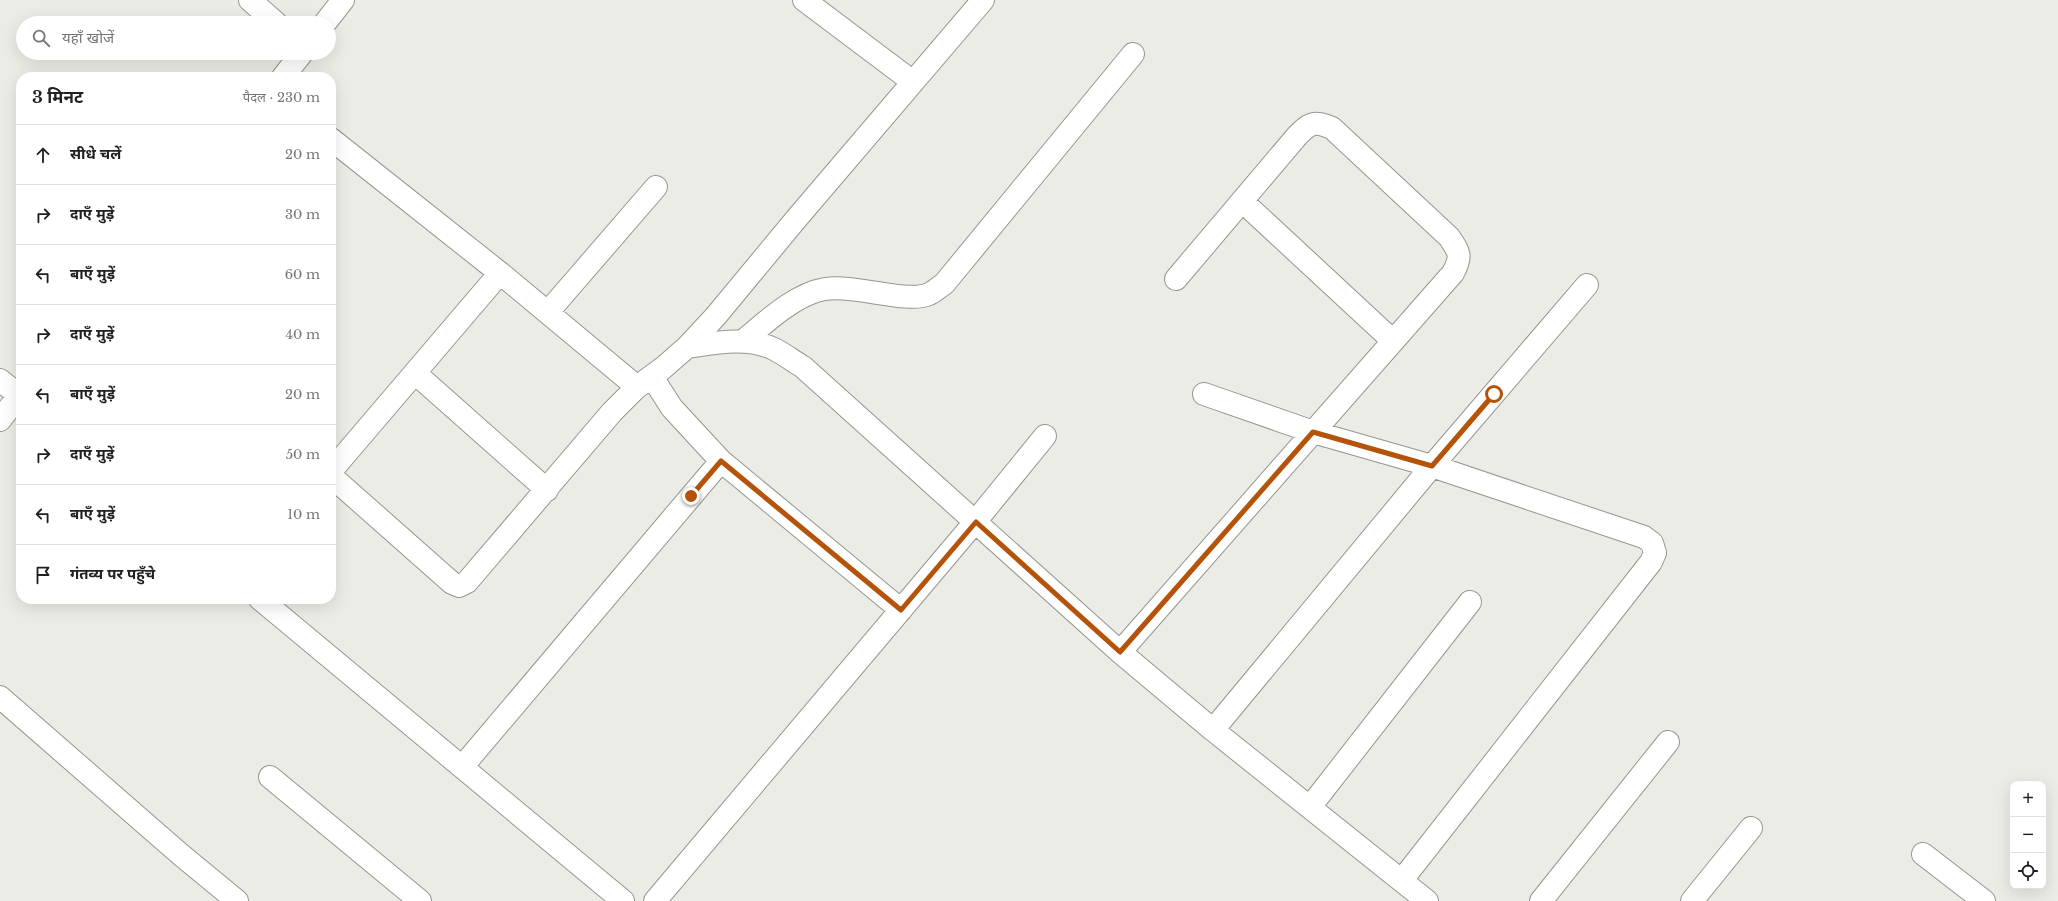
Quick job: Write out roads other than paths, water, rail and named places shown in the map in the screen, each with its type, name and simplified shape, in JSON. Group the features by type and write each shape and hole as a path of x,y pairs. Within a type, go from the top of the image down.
{"street":[{"path":"250,0 268,16"},
{"path":"330,16 343,0"},
{"path":"336,480 452,583 459,586 467,582 612,412 645,382 688,347 984,0"},
{"path":"818,4 913,82"},
{"path":"743,341 771,318 797,300 825,289 862,289 914,298 929,294 944,284 1133,54"},
{"path":"287,72 296,60"},
{"path":"1120,652 1453,273 1459,262 1459,252 1449,237 1332,128 1318,122 1308,125 1297,136 1176,279"},
{"path":"336,143 548,312 645,382 672,408 721,461 901,610"},
{"path":"548,312 656,187"},
{"path":"1242,201 1393,341"},
{"path":"336,465 500,273"},
{"path":"1213,730 1432,466 1587,285"},
{"path":"688,347 723,341 743,341 772,348 803,367 1120,652 1213,730 1427,901"},
{"path":"415,373 547,490"},
{"path":"0,380 16,392"},
{"path":"1204,394 1313,432 1432,466 1644,537 1652,544 1655,553 1651,562 1402,880"},
{"path":"0,420 16,400"},
{"path":"655,901 976,522 1045,436"},
{"path":"462,767 721,461"},
{"path":"1310,807 1470,602"},
{"path":"266,604 365,688 623,901"},
{"path":"0,698 180,854 238,901"},
{"path":"1541,901 1668,742"},
{"path":"270,777 420,901"},
{"path":"1692,901 1751,828"},
{"path":"1923,854 1984,901"}]}
